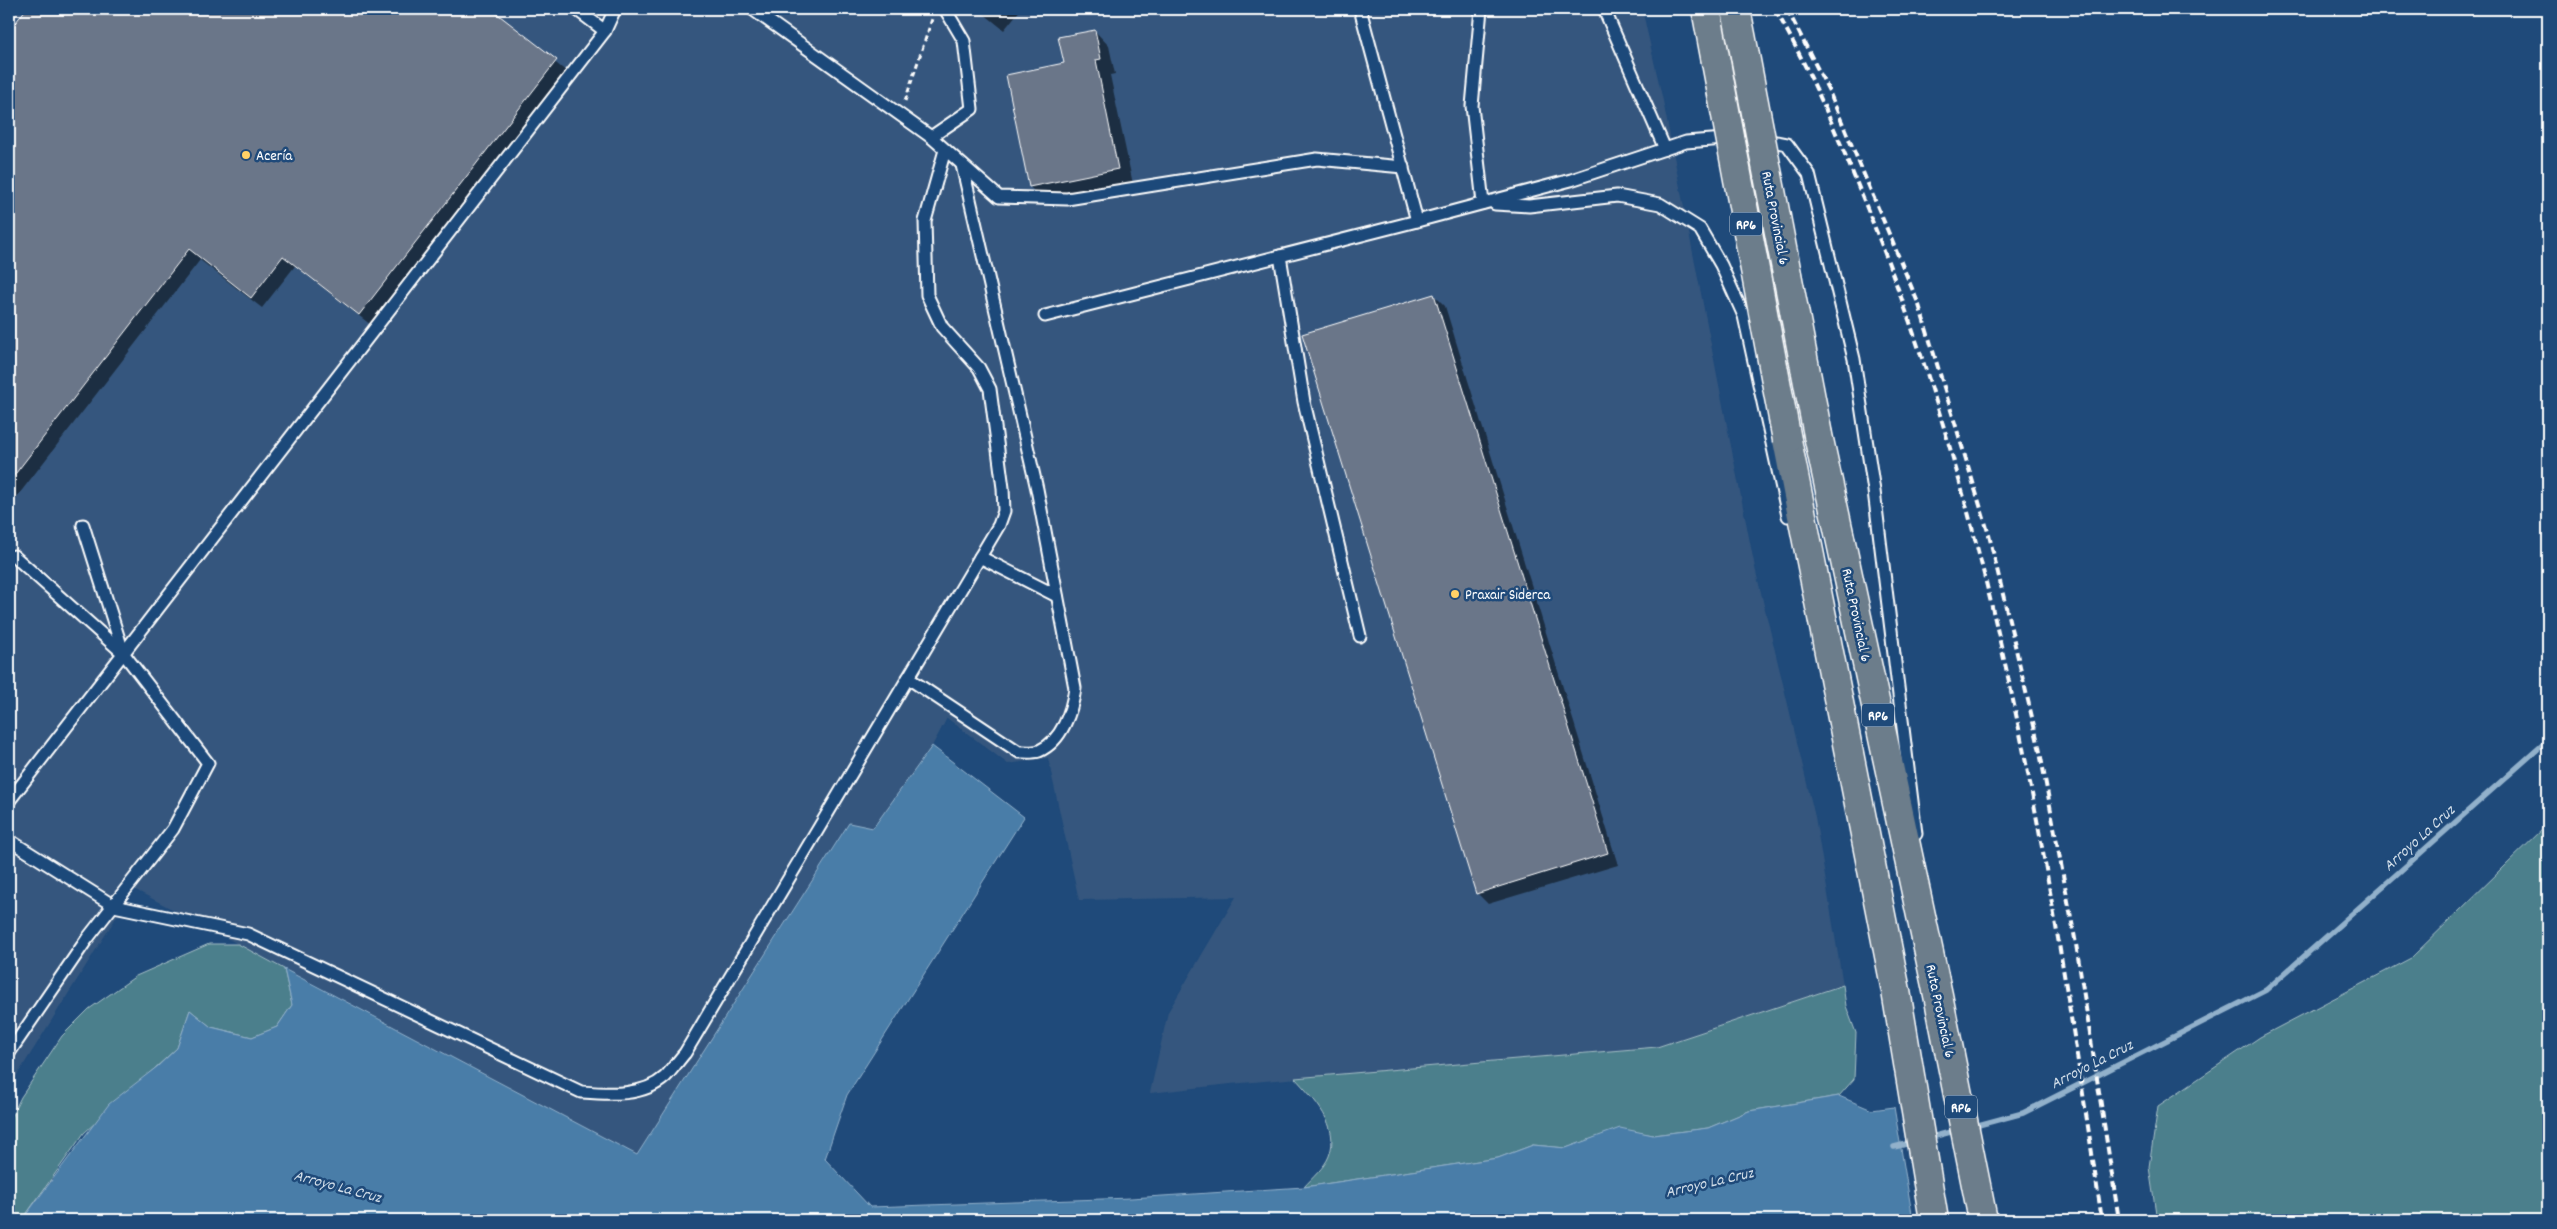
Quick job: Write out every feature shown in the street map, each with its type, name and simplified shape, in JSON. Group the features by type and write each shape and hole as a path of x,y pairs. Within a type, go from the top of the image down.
{"highway":[{"name":"Ruta Provincial 6","path":"1706,9 1787,440 1896,991 1934,1220"},
{"name":"Ruta Provincial 6","path":"1736,9 1818,435 1936,984 1983,1220"}],"lane":[{"path":"576,9 605,32"},
{"path":"9,801 605,32 615,9"},
{"path":"752,9 931,137 999,197 1067,199 1317,160 1402,167"},
{"path":"931,137 972,109 964,41 945,9"},
{"path":"1360,9 1417,221"},
{"path":"1481,9 1472,106 1483,204"},
{"path":"1604,9 1665,149"},
{"path":"1045,316 1483,204 1571,180 1686,142 1750,137 1786,144 1809,174 1854,359 1873,481 1936,984"},
{"path":"9,840 114,906 248,934 581,1092 616,1095 641,1089 663,1079 685,1053 999,525 1004,512 1003,488 990,389 979,368 942,326 927,295 925,221 945,150"},
{"path":"908,678 1019,752 1038,752 1052,741 1063,726 1072,708 1075,688 1037,489 962,165"},
{"path":"1483,204 1530,206 1617,196 1660,204 1700,229 1721,265 1744,316 1792,531"},
{"path":"1280,256 1304,402 1360,636"},
{"path":"83,525 124,654"},
{"path":"9,1053 87,939 172,830 208,763 124,654 14,556"},
{"path":"980,557 1057,596"},
{"path":"1798,559 1846,738"}],"path":[{"path":"900,115 935,9"}],"shaded area":[{"path":"9,9 1642,9 1663,101 1755,568 1815,817 1843,985 1657,1047 1230,1084 1150,1093 1168,1012 1236,897 1079,900 1048,758 1008,764 947,718 932,746 873,828 848,824 637,1155 134,889 9,1088"}],"green space":[{"path":"2548,824 2548,1220 2157,1220 2149,1167 2158,1106 2260,1037 2411,958"},
{"path":"209,944 238,944 284,969 292,1005 277,1027 252,1037 211,1027 190,1010 177,1048 84,1133 22,1220 9,1220 9,1121 21,1097 62,1036 89,1009 136,976"},
{"path":"1843,985 1846,1006 1856,1033 1854,1079 1839,1096 1749,1111 1708,1128 1653,1135 1620,1129 1566,1148 1533,1145 1498,1158 1304,1187 1327,1160 1332,1145 1328,1123 1323,1113 1310,1094 1295,1078 1657,1047"}],"water":[{"path":"932,746 1024,817 847,1095 825,1159 870,1207 1131,1198 1304,1187 1498,1158 1533,1145 1566,1148 1620,1128 1653,1135 1708,1128 1749,1111 1839,1096 1872,1110 1894,1107 1913,1220 22,1220 109,1104 158,1066 177,1048 190,1010 211,1027 252,1037 277,1027 292,1005 284,969 637,1155 849,823 873,828"}],"building":[{"name":"Acería","path":"26,9 491,9 557,60 359,315 283,256 251,298 189,249 9,482 9,31"},
{"path":"1095,30 1101,59 1096,60 1118,169 1029,187 1006,75 1064,63 1058,37"},
{"name":"Praxair Siderca","path":"1434,294 1608,853 1476,894 1302,334"}],"waterway":[{"name":"Arroyo La Cruz","path":"1971,1127 2023,1113 2266,990 2548,740"},
{"name":"Arroyo La Cruz","path":"1928,1138 1958,1130"},
{"name":"Arroyo La Cruz","path":"1894,1147 1914,1142"}],"railway":[{"path":"1775,9 1816,89 1841,144 1875,228 1919,348 1956,470 1989,593 2017,717 2063,968 2102,1220"},
{"path":"1787,9 1828,89 1919,305 1989,535 2039,747 2076,944 2119,1220"}],"place":[{"name":"Acería","path":"246,155"},
{"name":"Praxair Siderca","path":"1455,594"}]}
